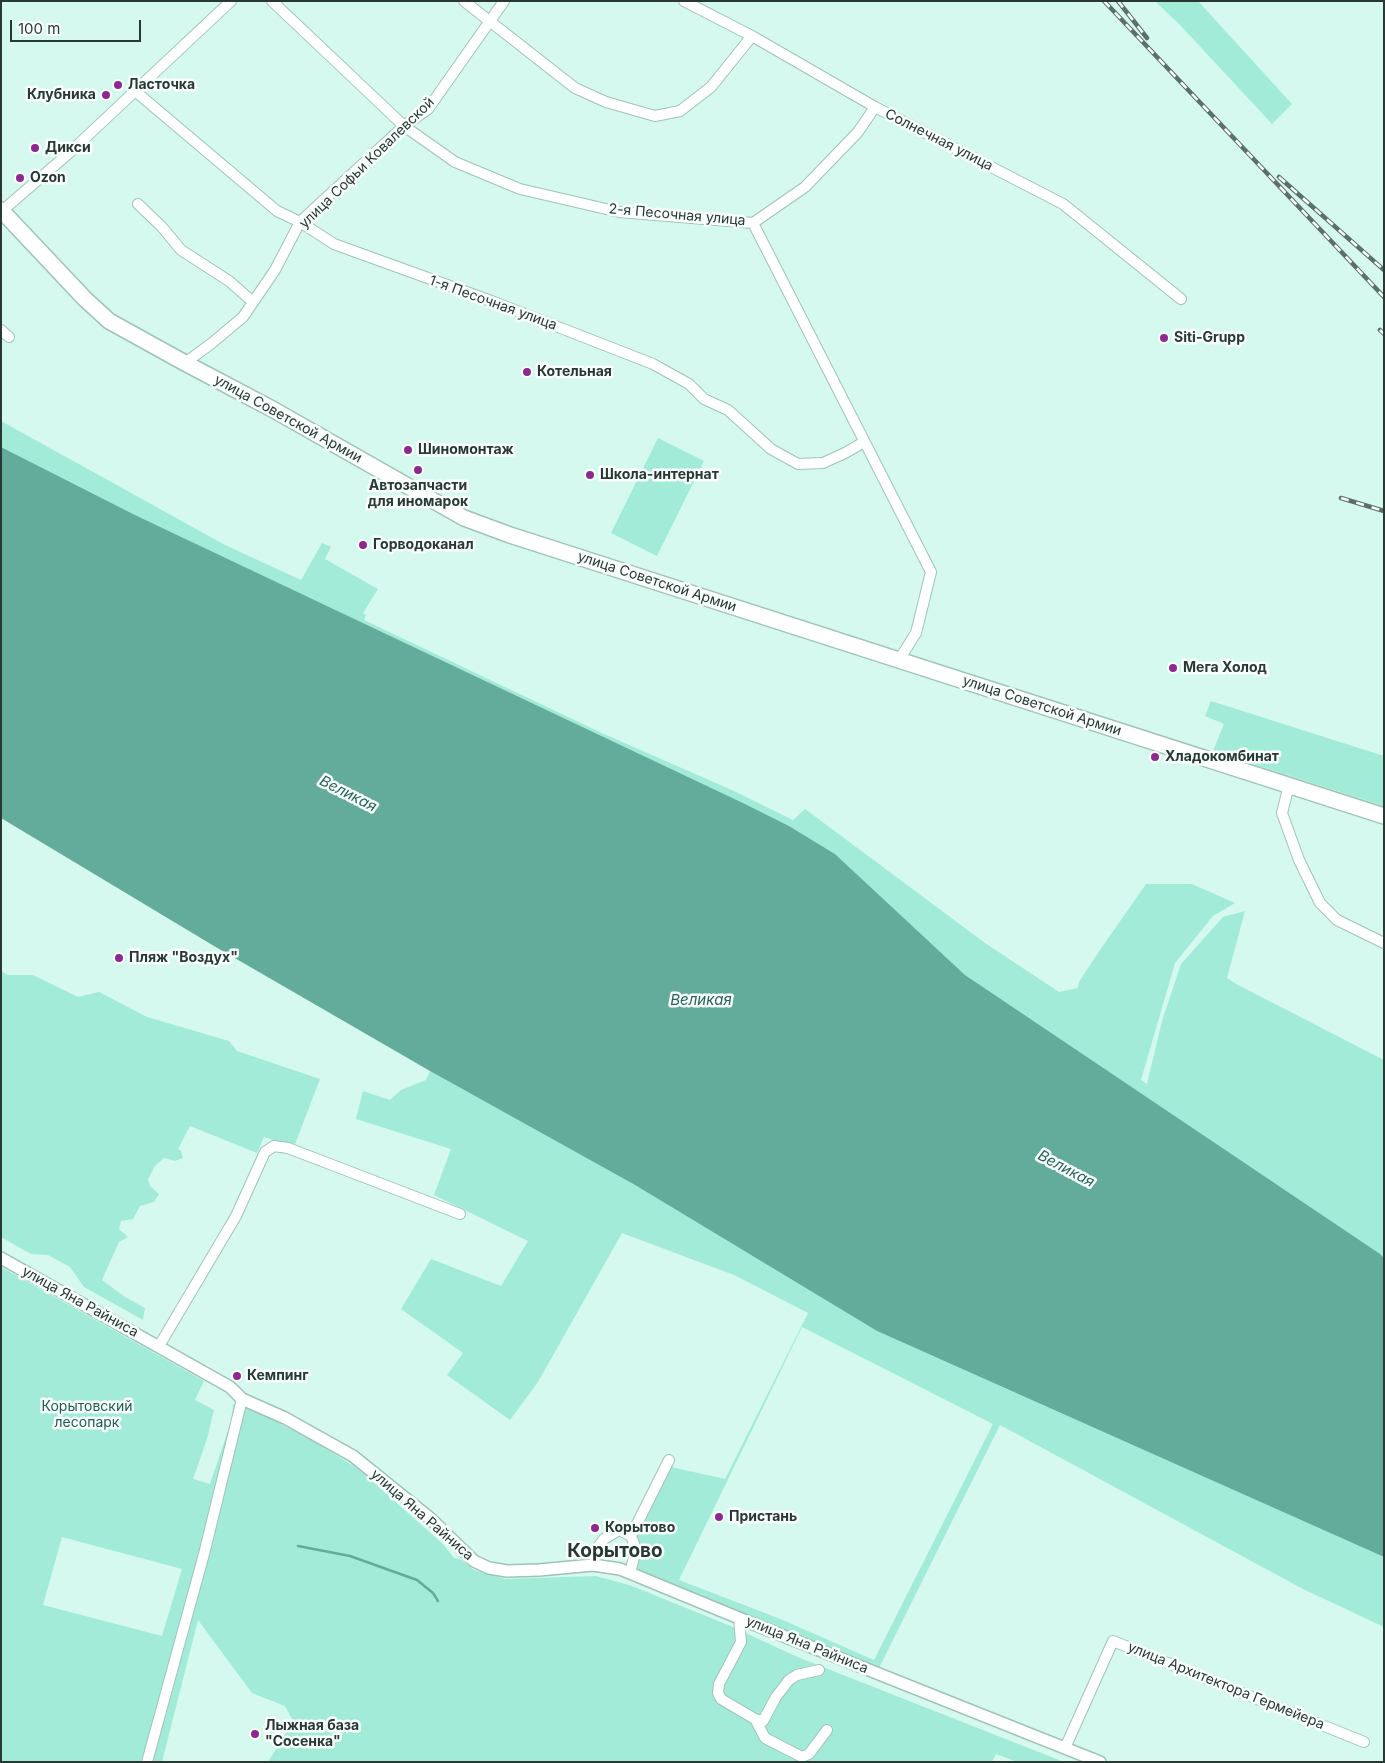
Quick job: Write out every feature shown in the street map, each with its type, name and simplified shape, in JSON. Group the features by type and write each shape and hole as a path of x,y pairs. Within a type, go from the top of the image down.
{"main road":[{"name":"улица Советской Армии","path":"2,211 85,299 110,321 184,363 274,410 464,518 510,535 1384,816"}],"street":[{"path":"2,211 44,177 231,1"},
{"name":"2-я Песочная улица","path":"272,1 404,126 455,162 520,189 619,212 753,223 931,572 916,633 899,660"},
{"path":"464,1 576,88 606,102 655,116 680,111 711,87 752,36"},
{"name":"улица Софьи Ковалевской","path":"184,363 243,317 275,270 300,222 404,126 428,109 504,1"},
{"name":"Солнечная улица","path":"684,1 752,36 875,108 1063,204 1181,299"},
{"name":"1-я Песочная улица","path":"135,91 277,211 300,222 334,244 654,364 689,384 704,399 728,410 771,449 798,464 823,463 864,442"},
{"path":"753,223 805,187 858,132 875,108"},
{"path":"138,204 162,227 181,250 229,281 253,302"},
{"path":"1,330 10,337"},
{"path":"1289,785 1282,813 1299,860 1320,903 1337,920 1384,943"},
{"path":"159,1346 236,1216 265,1152 274,1146 288,1148 460,1214"},
{"name":"улица Яна Райниса","path":"1,1258 230,1387 242,1399 285,1418 354,1456 431,1519 474,1561 489,1568 507,1571 593,1565 620,1569 1100,1762"},
{"path":"147,1762 200,1572 242,1399"},
{"path":"631,1536 669,1460"},
{"path":"593,1565 598,1547 604,1539 619,1530 631,1536 636,1549 630,1573"},
{"path":"739,1618 741,1642 719,1684 718,1693 721,1699 755,1719 762,1720 789,1680 797,1675 819,1670"},
{"name":"улица Архитектора Гермейера","path":"1065,1748 1113,1641 1364,1742"},
{"path":"755,1719 765,1738 802,1756 809,1754 827,1730"}],"green space":[{"path":"1155,1 1198,1 1292,104 1272,124 1181,26"},
{"path":"1,421 225,545 301,580 322,543 331,547 325,559 378,589 363,613 366,615 364,620 604,734 734,791 793,820 805,809 985,943 1059,992 1078,988 1079,982 1146,884 1192,884 1235,903 1213,916 1175,963 1141,1080 1147,1084 1162,1021 1181,964 1223,917 1245,911 1227,978 1384,1060 1384,1258 965,975 835,854 789,826 135,515 1,447"},
{"path":"658,438 704,461 657,556 611,533"},
{"path":"1211,701 1384,756 1384,806 1213,751 1224,724 1205,716"},
{"path":"1,971 8,975 33,975 78,997 99,992 147,1017 229,1041 237,1051 320,1079 294,1147 264,1137 257,1153 190,1126 178,1149 181,1151 183,1158 175,1161 164,1158 155,1166 148,1179 150,1186 159,1194 154,1202 140,1206 133,1219 121,1221 119,1229 128,1237 119,1242 102,1280 125,1297 145,1308 143,1320 84,1287 70,1267 48,1255 31,1254 1,1237"},
{"path":"430,1071 635,1185 877,1331 1384,1557 1384,1627 1303,1589 1000,1425 878,1670 723,1605 637,1572 637,1535 671,1467 725,1479 808,1313 734,1275 622,1233 538,1382 510,1420 447,1375 463,1353 401,1309 431,1259 501,1286 528,1241 434,1195 451,1149 356,1119 363,1091 390,1100 401,1090 426,1080","holes":["802,1327 993,1424 874,1660 778,1618 679,1580"]},
{"name":"Корытовский лесопарк","path":"1,1267 204,1381 195,1400 214,1410 207,1439 193,1479 210,1484 232,1419 233,1404 256,1411 315,1442 357,1468 443,1544 454,1558 462,1560 474,1570 505,1579 596,1576 632,1586 733,1627 795,1656 1064,1762 1017,1762 996,1754 992,1762 268,1762 293,1721 285,1706 252,1693 198,1620 162,1762 1,1762","holes":["62,1537 182,1569 162,1636 43,1605"]}],"water":[{"name":"Великая","path":"1,447 135,515 789,826 835,854 965,975 1380,1254 1384,1258 1384,1557 877,1331 635,1185 430,1071 214,946 1,818"}],"waterway":[{"path":"298,1546 350,1556 417,1580 433,1593 438,1601"}],"railway":[{"path":"1104,1 1384,297"},
{"path":"1118,1 1147,38"},
{"path":"1279,177 1384,270"},
{"path":"1380,330 1384,334"},
{"path":"1341,498 1384,511"}],"place":[{"name":"Ласточка","path":"118,85"},
{"name":"Клубника","path":"106,95"},
{"name":"Дикси","path":"35,148"},
{"name":"Ozon","path":"20,178"},
{"name":"Siti-Grupp","path":"1164,338"},
{"name":"Котельная","path":"527,372"},
{"name":"Шиномонтаж","path":"408,450"},
{"name":"Автозапчасти для иномарок","path":"418,470"},
{"name":"Школа-интернат","path":"590,475"},
{"name":"Горводоканал","path":"363,545"},
{"name":"Мега Холод","path":"1173,668"},
{"name":"Хладокомбинат","path":"1155,757"},
{"name":"Пляж \"Воздух\"","path":"119,958"},
{"name":"Кемпинг","path":"237,1376"},
{"name":"Пристань","path":"719,1517"},
{"name":"Корытово","path":"595,1528"},
{"name":"Лыжная база \"Сосенка\"","path":"255,1734"}],"district":[{"name":"Корытово","path":"615,1551"}]}
